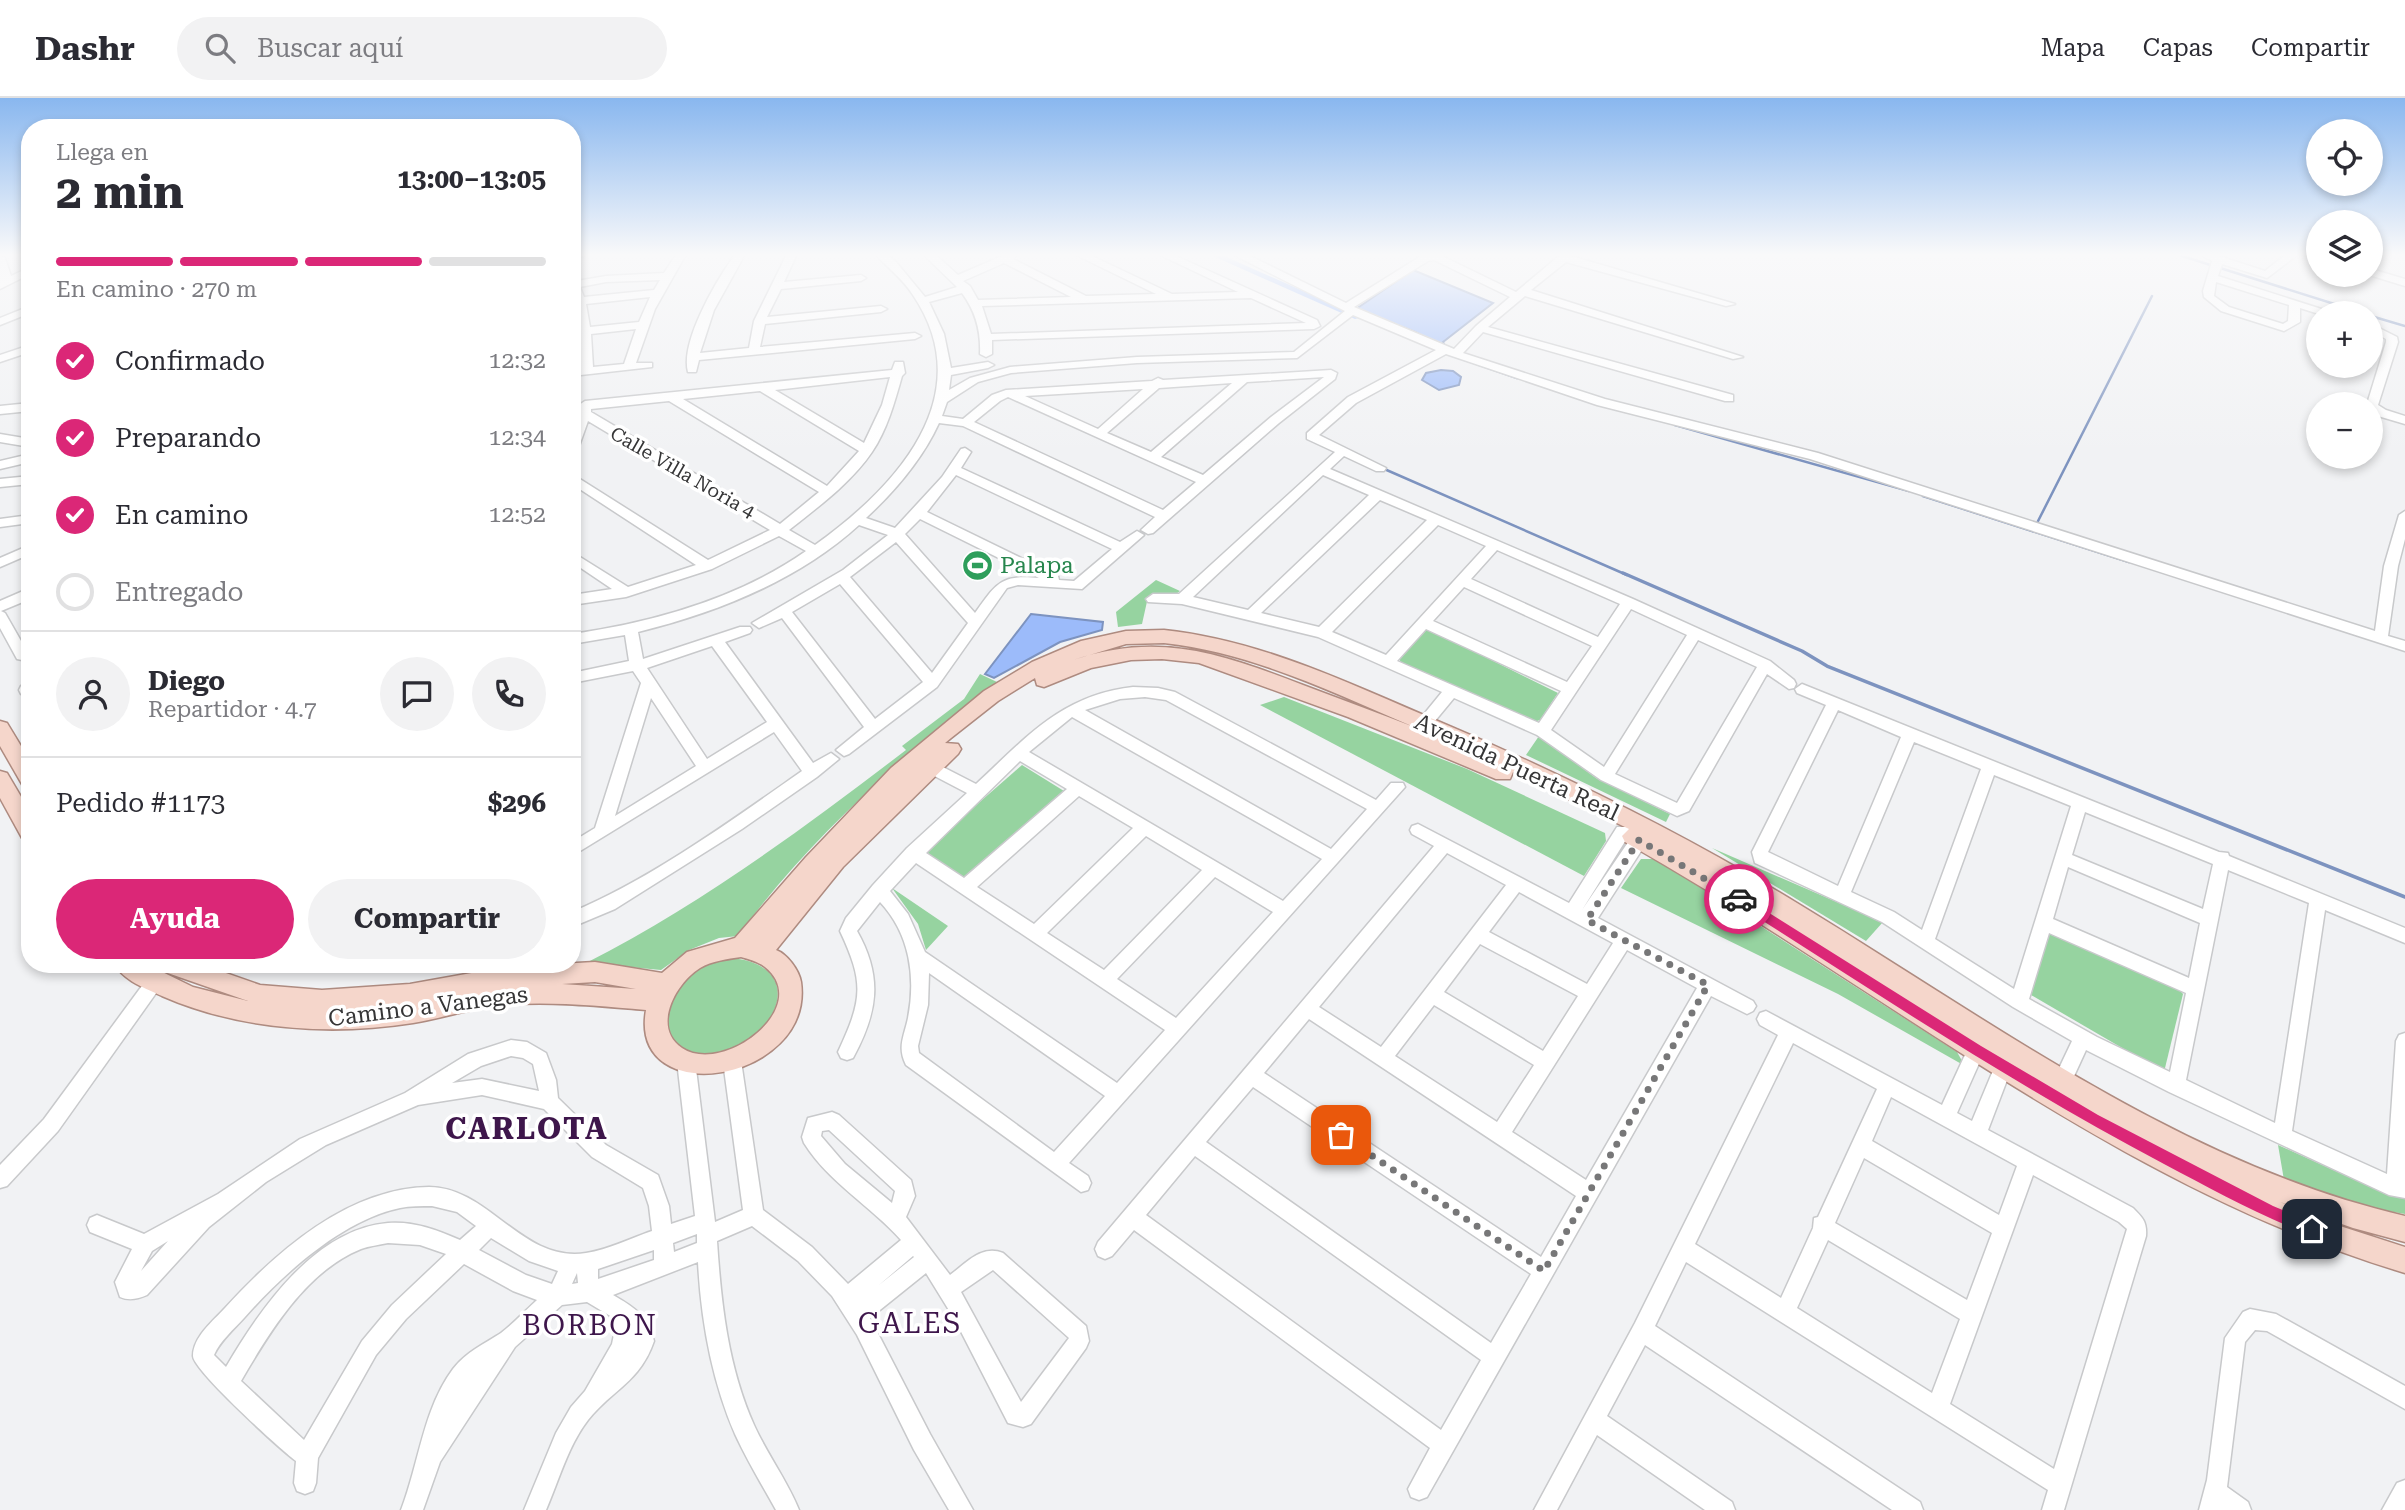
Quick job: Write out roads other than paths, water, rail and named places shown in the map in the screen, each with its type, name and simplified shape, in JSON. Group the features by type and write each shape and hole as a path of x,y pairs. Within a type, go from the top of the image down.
{"main road":[{"name":"Avenida Puerta Real","path":"751,949 825,849 887,785 967,716 1028,673 1087,646 1139,636 1168,635 1210,642 1432,742 1800,935 2003,1067 2093,1120 2268,1211 2353,1245 2405,1260"},
{"name":"Avenida Puerta Real","path":"751,949 927,770 1001,706 1029,687 1093,660 1163,652 1258,665 1427,713 1674,842 1788,909 1983,1035 2147,1129 2239,1172 2347,1215 2405,1229"},
{"path":"0,728 21,764"},
{"path":"0,779 21,816"},
{"path":"720,949 751,949 778,960 789,976 793,994 788,1015 775,1034 756,1051 732,1061 708,1065 686,1062 669,1052 658,1038 654,1020 662,993 681,968 720,949"},
{"name":"Camino a Vanegas","path":"581,973 595,972 662,993"},
{"name":"Camino a Vanegas","path":"138,973 153,984 242,1011 309,1019 404,1014 499,996 568,992 662,993"},
{"name":"Camino a Vanegas","path":"196,973 260,995 322,1000 410,994 505,977 577,973"}],"street":[{"path":"584,322 587,371"},
{"path":"629,367 642,322"},
{"path":"704,322 693,363 754,351 915,335"},
{"path":"754,351 760,322"},
{"path":"934,322 939,332 945,372 942,412"},
{"path":"983,322 988,337 986,354"},
{"path":"988,337 1314,326 1313,322"},
{"path":"945,372 1016,360 1170,355 1297,355 1333,322"},
{"path":"1382,322 1451,352 1601,401 1814,456 2405,646"},
{"path":"1380,468 1311,436 1352,400 1451,352 1487,322"},
{"path":"1618,322 1737,356"},
{"path":"2262,322 2284,328 2294,322"},
{"path":"586,331 641,325"},
{"path":"1480,328 1527,339 1729,398"},
{"path":"2383,333 2391,337 2392,342 2383,363"},
{"path":"1,352 21,344"},
{"path":"1,352 21,349"},
{"path":"581,638 637,633 718,602 859,524 903,472 942,412 974,380 1010,370 1170,355"},
{"path":"581,372 648,365"},
{"name":"Calle Villa Noria 4","path":"581,599 626,592 708,566 778,532 828,492 867,450 888,405 899,368 762,387 585,405"},
{"path":"581,916 609,904 736,825 837,755 932,683 998,589 1008,581 1077,586 1332,376 1326,372 1010,394 996,398 970,419"},
{"path":"1152,458 1246,377"},
{"path":"2379,378 2372,406 2382,413 2405,420"},
{"path":"1099,434 1158,382"},
{"path":"762,387 867,450"},
{"path":"1010,394 1205,481"},
{"path":"671,397 828,492"},
{"name":"Calle Villa Noria 4","path":"581,419 585,405"},
{"name":"Calle Villa Noria 4","path":"585,405 807,551"},
{"path":"0,410 21,408"},
{"path":"942,412 970,419 1164,516"},
{"path":"0,438 21,442"},
{"path":"1,465 15,441"},
{"path":"759,623 842,577 891,537 919,513 955,470 965,452"},
{"path":"1182,600 1338,455"},
{"path":"1,465 21,460"},
{"path":"955,470 1122,548"},
{"path":"1322,470 1628,602 1765,665 1796,686 1909,736 2222,858 2405,936"},
{"path":"0,483 21,481"},
{"path":"581,484 708,566"},
{"path":"1252,614 1378,494"},
{"path":"919,513 1065,585"},
{"path":"2381,638 2391,566 2405,515"},
{"path":"1322,633 1437,519"},
{"path":"0,523 21,521"},
{"path":"859,524 891,537 975,622"},
{"path":"1387,663 1494,544"},
{"path":"0,563 21,553"},
{"path":"581,562 626,592"},
{"path":"842,577 932,683"},
{"path":"1462,581 1601,644"},
{"path":"0,607 21,597"},
{"path":"1153,599 1182,600 1252,614 1322,633 1542,731 1606,776 1674,809 1682,808 1765,665"},
{"path":"1542,731 1628,602"},
{"path":"784,611 873,727"},
{"path":"0,616 21,643"},
{"path":"1424,622 1570,689"},
{"path":"581,672 644,671 745,630"},
{"path":"637,633 644,671 704,766"},
{"path":"1606,776 1695,633"},
{"path":"717,642 812,773"},
{"path":"603,831 644,671"},
{"path":"1427,713 1446,689"},
{"path":"847,1052 862,1019 867,981 861,956 848,931 879,890 913,853 1019,753 1072,710 1093,701 1133,692 1170,696 1376,807"},
{"path":"1834,703 1760,855 1764,860 1888,916 2019,1002 2087,1040 2281,1136 2400,1189 2405,1041"},
{"path":"1072,710 1332,856"},
{"path":"581,844 704,766 776,724"},
{"path":"1842,895 1909,736"},
{"path":"1019,753 1284,910"},
{"path":"1926,941 1990,766"},
{"path":"927,770 975,795"},
{"path":"1056,1163 1376,807 1397,787"},
{"path":"965,887 1078,788"},
{"path":"2019,1002 2080,803"},
{"path":"1035,934 1144,827"},
{"path":"1418,830 1517,883 1583,910 1624,940 1748,1006"},
{"path":"1105,1249 1445,844"},
{"path":"1583,910 1625,845"},
{"path":"913,853 1177,1028"},
{"path":"2063,858 2209,919"},
{"path":"2176,1086 2222,858"},
{"path":"1105,980 1214,868"},
{"path":"1383,1058 1517,883"},
{"path":"879,890 900,912 915,940 920,958 919,1003 909,1055 1081,1182"},
{"path":"2281,1136 2318,899"},
{"path":"2042,922 2195,989"},
{"path":"1478,934 1590,994"},
{"path":"1500,1135 1624,940"},
{"path":"920,958 1118,1094"},
{"path":"0,1179 51,1125 153,984"},
{"path":"1419,1489 1708,985"},
{"path":"1432,994 1546,1062"},
{"path":"1307,1008 1589,1193"},
{"path":"1766,1020 2126,1215 2137,1225 2138,1231 2053,1510"},
{"path":"1545,1510 1642,1330 1789,1032"},
{"path":"2066,1084 2087,1040"},
{"path":"223,1201 140,1288 130,1291 125,1288 125,1282 145,1244 181,1221 223,1201 315,1141 412,1098 465,1064 493,1053 523,1050 540,1059 547,1080 549,1102"},
{"path":"1945,1118 1976,1050"},
{"path":"732,1061 754,1215 805,1254 850,1308 962,1510"},
{"path":"686,1062 706,1236 711,1307 724,1367 744,1429 788,1510"},
{"path":"1976,1135 2003,1067"},
{"path":"1251,1075 1544,1271"},
{"path":"1785,1312 1821,1225 1887,1086"},
{"path":"412,1098 482,1087 549,1102 599,1151 652,1182 659,1206 665,1264"},
{"path":"895,1220 905,1196 904,1187 832,1121 815,1124 811,1137 824,1156 895,1220 947,1289 1016,1415 1023,1416 1079,1341 1079,1333 996,1260 985,1262 947,1289"},
{"path":"1193,1144 1494,1357"},
{"path":"1860,1145 2004,1229"},
{"path":"1938,1407 2028,1163"},
{"path":"307,1456 204,1360 203,1352 247,1298 388,1203 433,1195 461,1205 534,1254 579,1264 662,1238 706,1236"},
{"path":"228,1384 251,1342 323,1247 385,1233 420,1235 464,1253 506,1279 558,1295 589,1291 665,1264 706,1236 754,1215"},
{"path":"1132,1217 1444,1445"},
{"path":"97,1225 145,1244"},
{"path":"305,1483 307,1456 369,1348 399,1312 491,1225"},
{"path":"1821,1225 1972,1314"},
{"path":"850,1308 913,1243"},
{"path":"1682,1248 2061,1486"},
{"path":"850,1308 926,1260"},
{"path":"535,1510 572,1427 588,1404 621,1377 640,1355 645,1337 628,1314 608,1306 589,1291 579,1264"},
{"path":"412,1510 432,1454 443,1404 451,1388 479,1357 509,1340 558,1295 579,1264"},
{"path":"2240,1510 2212,1501 2235,1338 2250,1320 2269,1321 2405,1398"},
{"path":"1642,1330 1912,1510"},
{"path":"1593,1419 1724,1510"},
{"path":"2393,1510 2405,1491"}],"water":[{"path":"1389,322 1469,322 1443,342 1446,348"},
{"path":"1453,371 1461,377 1459,385 1439,390 1422,380 1426,373"},
{"path":"1031,614 1103,622 1102,630 1060,642 994,678 985,674"}],"waterway":[{"path":"2033,531 2139,322"},
{"path":"2391,322 2405,326"},
{"path":"1448,354 1517,378"},
{"path":"1675,425 1909,491"},
{"path":"1382,468 1627,575"},
{"path":"1923,496 2129,562"},
{"path":"1623,573 1802,651 1827,666 2405,897"}],"place":[{"name":"Palapa","path":"977,565"}],"district":[{"name":"CARLOTA","path":"527,1129"},
{"name":"GALES","path":"910,1323"},
{"name":"BORBON","path":"590,1325"}]}
